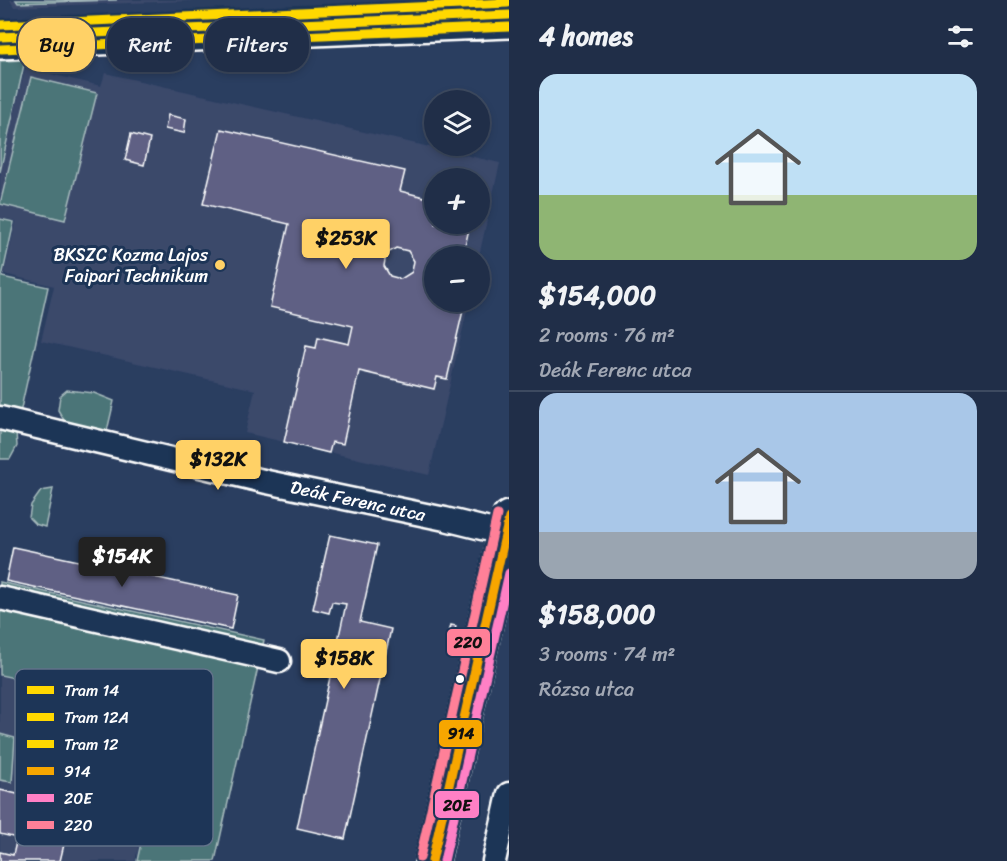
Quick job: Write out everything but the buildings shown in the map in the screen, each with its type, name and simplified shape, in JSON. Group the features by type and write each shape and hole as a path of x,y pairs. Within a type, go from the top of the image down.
{"street":[{"path":"0,42 509,21"},
{"name":"Deák Ferenc utca","path":"0,418 267,482 445,519 507,526"},
{"path":"432,861 501,596 507,526"},
{"path":"0,598 279,661"},
{"path":"494,861 509,794"}],"shaded area":[{"path":"10,0 217,0 14,7"},
{"name":"BKSZC Kozma Lajos Faipari Technikum","path":"24,72 42,72 101,86 105,73 424,146 424,156 469,156 500,163 490,207 490,168 424,168 424,234 484,234 481,246 424,246 424,312 467,312 429,475 245,433 255,390 41,341 54,286 4,274 16,221 0,218 0,175"},
{"path":"0,676 15,680 15,846 139,846 135,861 0,861"}],"green space":[{"path":"16,0 117,0 18,3"},
{"path":"18,60 18,72 22,72 0,172 0,61"},
{"path":"31,77 97,93 65,220 0,204"},
{"path":"0,219 14,222 2,277 48,287 20,413 0,408"},
{"path":"67,390 94,393 114,401 107,431 65,422 58,410 60,396"},
{"path":"0,430 16,433 17,446 10,459 0,459"},
{"path":"53,489 45,527 35,524 29,518 31,505 41,491"},
{"path":"0,582 264,640 215,861 137,861 140,846 213,846 213,669 15,669 15,678 0,675"},
{"path":"0,734 15,738 12,782 0,780"}],"tram line":[{"name":"12","path":"0,25 508,3"},
{"name":"14","path":"0,37 509,15"},
{"name":"12A","path":"1,49 509,27"}],"transit line":[{"name":"914","path":"0,42 509,21"},
{"name":"220","path":"420,858 497,515"},
{"name":"914","path":"432,861 509,518"},
{"name":"20E","path":"444,861 509,573"}],"place":[{"name":"BKSZC Kozma Lajos Faipari Technikum","path":"220,265"}]}
